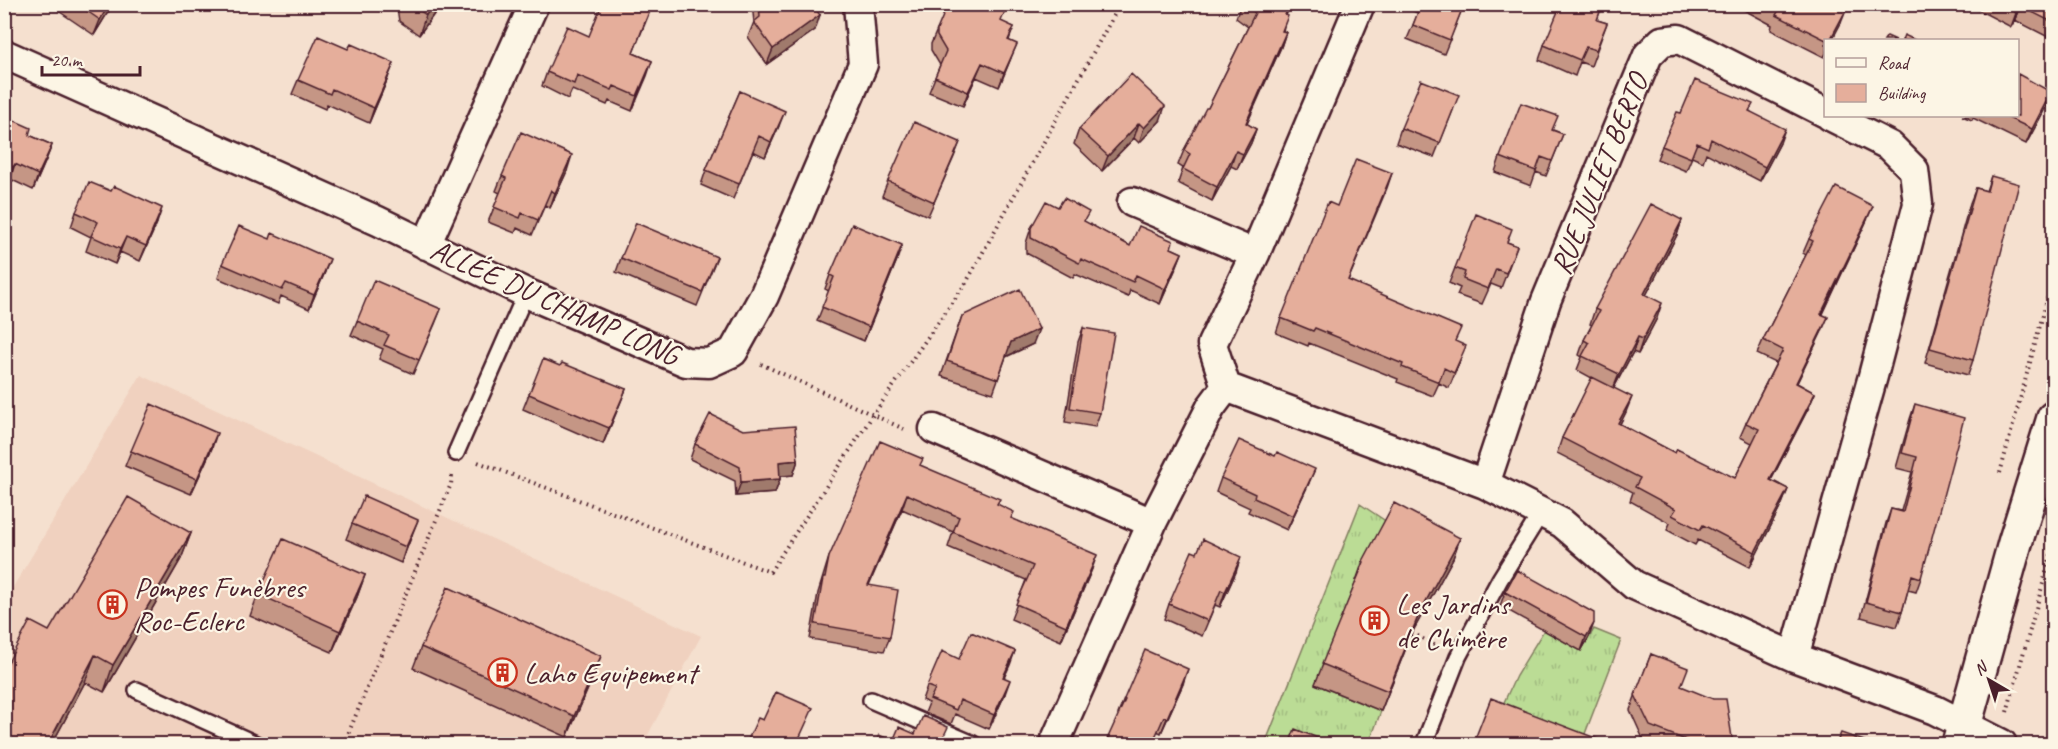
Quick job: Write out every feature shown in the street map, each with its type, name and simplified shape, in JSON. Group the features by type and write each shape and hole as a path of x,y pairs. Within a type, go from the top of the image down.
{"street":[{"path":"426,245 534,4"},
{"path":"733,352 764,297 863,64 858,4"},
{"path":"1226,387 1212,344 1255,254 1360,4"},
{"name":"RUE JULIET BERTO","path":"1485,484 1546,301 1648,55 1662,41 1680,39 1824,112"},
{"name":"ALLÉE DU CHAMP LONG","path":"4,54 378,221 526,292 686,362 708,363 733,352"},
{"path":"1794,657 1873,376 1918,204 1914,170 1890,146 1832,117"},
{"path":"1132,202 1255,254"},
{"path":"1226,387 1485,484 1563,523 1634,585 1794,657 1935,710 1961,735 2000,744"},
{"path":"1054,744 1152,523 1211,406 1226,387"},
{"path":"1961,735 2015,543 2054,418"},
{"path":"934,429 1152,523"}],"lane":[{"path":"456,453 526,292"},
{"path":"1424,744 1458,657 1500,579 1541,513"},
{"path":"137,690 256,744"},
{"path":"871,700 973,744"}],"path":[{"path":"344,744 451,484 456,453 770,572 873,415 966,284 1120,4"},
{"path":"733,352 912,433 934,429"},
{"path":"2000,744 2054,544"}],"shaded area":[{"path":"141,375 701,636 643,744 5,744 4,602"}],"green space":[{"path":"1360,504 1387,522 1356,581 1362,584 1315,684 1381,711 1369,744 1265,744"},
{"path":"1594,629 1621,640 1581,744 1495,722 1516,676 1544,630 1581,651"}],"building":[{"path":"77,4 109,4 100,20"},
{"path":"411,4 434,4 426,15"},
{"path":"602,4 652,4 633,53 652,61 637,96 614,86 612,90 577,75 574,84 547,72 567,26 589,36"},
{"path":"759,4 812,4 820,15 773,49 754,22 760,17"},
{"path":"948,4 962,4 969,8 970,4 1008,4 1001,21 1014,27 1008,40 1017,44 1004,73 982,63 968,92 935,77 946,51 937,36 937,30"},
{"path":"1243,4 1290,4 1282,31 1286,32 1246,123 1256,129 1243,154 1236,151 1217,187 1183,169 1190,154 1184,150 1208,108 1255,13"},
{"path":"1421,4 1464,4 1450,40 1413,25"},
{"path":"1561,4 1599,4 1602,6 1597,20 1607,23 1596,50 1586,47 1580,60 1544,45"},
{"path":"1767,4 1840,4 1847,8 1831,39 1824,39 1776,15 1779,10"},
{"path":"2000,4 2054,4 2054,23 2020,6 2016,13"},
{"path":"318,36 348,49 351,44 394,63 374,108 332,89 330,94 298,80"},
{"path":"1131,74 1165,106 1144,128 1139,123 1108,156 1079,129"},
{"path":"2019,75 2051,92 2032,129 2006,117 2019,117"},
{"path":"1421,80 1459,95 1440,143 1401,128"},
{"path":"1695,80 1753,104 1749,111 1785,129 1765,167 1711,139 1708,148 1697,143 1691,158 1662,146 1677,112 1681,113"},
{"path":"740,91 785,111 771,142 759,136 739,184 706,170"},
{"path":"1521,103 1558,116 1552,130 1563,134 1552,161 1541,157 1536,171 1500,157"},
{"path":"4,116 31,128 29,135 52,145 38,175 15,164 13,167 4,163"},
{"path":"914,122 960,142 934,202 888,181"},
{"path":"521,132 572,155 555,193 551,190 538,220 522,213 520,218 494,207 506,178 502,176"},
{"path":"1356,159 1392,173 1348,280 1461,328 1455,341 1466,346 1454,373 1444,368 1439,382 1402,367 1403,364 1315,328 1313,331 1281,318 1328,202 1337,206"},
{"path":"1991,176 2019,184 1973,360 1930,348 1976,188 1987,191"},
{"path":"89,182 111,191 114,186 162,208 146,246 126,237 120,249 91,236 98,222 76,212"},
{"path":"1836,187 1873,206 1821,314 1828,317 1796,383 1815,393 1770,480 1788,489 1755,552 1703,525 1700,530 1672,515 1676,509 1635,487 1640,478 1562,438 1592,377 1632,397 1618,423 1675,453 1677,449 1735,478 1759,429 1746,423 1783,350 1763,340 1813,241 1809,239"},
{"path":"1064,198 1089,212 1084,221 1130,246 1139,226 1173,241 1171,248 1182,253 1165,289 1136,275 1133,282 1081,259 1079,263 1031,238 1031,228 1046,201 1058,207"},
{"path":"1651,204 1682,220 1644,294 1662,303 1643,339 1638,337 1619,374 1582,356 1589,343 1584,340 1599,311 1595,309"},
{"path":"1476,214 1512,229 1507,242 1517,246 1506,273 1496,269 1488,289 1463,279 1465,272 1455,268"},
{"path":"636,223 717,257 702,292 621,258"},
{"path":"852,224 902,245 869,327 822,307 834,277 830,275"},
{"path":"239,226 270,239 272,233 330,259 314,295 286,283 282,290 222,264"},
{"path":"374,280 441,309 419,360 384,345 389,335 357,321"},
{"path":"1020,289 1039,329 1011,342 998,379 947,361 962,316"},
{"path":"1083,328 1114,333 1100,413 1070,408"},
{"path":"543,359 560,366 562,363 626,389 609,428 529,394"},
{"path":"151,404 217,433 197,479 131,451"},
{"path":"1915,404 1964,418 1921,578 1912,575 1902,612 1866,602 1891,509 1903,512 1917,457 1902,453"},
{"path":"710,414 743,430 795,426 798,460 779,462 780,479 741,482 740,467 695,444"},
{"path":"1239,440 1275,456 1277,452 1315,469 1293,516 1254,498 1255,494 1221,478"},
{"path":"880,441 923,459 920,465 1000,499 997,504 1014,512 1011,518 1097,555 1066,626 1016,604 1033,566 953,532 959,517 907,494 868,585 898,590 890,637 815,624 829,557"},
{"path":"364,496 418,520 406,547 352,524"},
{"name":"Pompes Funèbres Roc-Eclerc","path":"128,497 191,533 113,665 95,655 48,744 4,744 4,670 30,621 49,631"},
{"name":"Les Jardins de Chimère","path":"1394,503 1460,538 1419,614 1388,691 1322,664 1363,561"},
{"path":"283,539 365,575 340,631 258,594"},
{"path":"1203,539 1241,557 1225,592 1221,590 1208,621 1169,604 1192,551 1197,553"},
{"path":"1517,570 1594,613 1594,623 1586,637 1505,592"},
{"name":"Laho Equipement","path":"448,587 601,656 574,716 421,647"},
{"path":"971,632 1015,651 1003,677 1010,680 994,715 960,700 956,710 930,699 935,689 927,686 942,651 959,659"},
{"path":"1145,650 1188,669 1167,718 1164,717 1152,744 1105,744 1125,700"},
{"path":"1651,654 1688,668 1681,686 1713,699 1726,699 1733,744 1696,744 1650,726 1635,695"},
{"path":"776,692 813,708 798,741 804,744 746,744 758,718 763,720"},
{"path":"1491,698 1611,744 1473,744"},
{"path":"923,716 948,727 940,744 875,744 879,735 893,741 899,727 915,734"},
{"path":"1295,729 1333,744 1289,744"},
{"path":"1841,733 1873,744 1836,744"}],"place":[{"name":"Pompes Funèbres Roc-Eclerc","path":"113,604"},
{"name":"Les Jardins de Chimère","path":"1375,621"},
{"name":"Laho Equipement","path":"503,673"}]}
